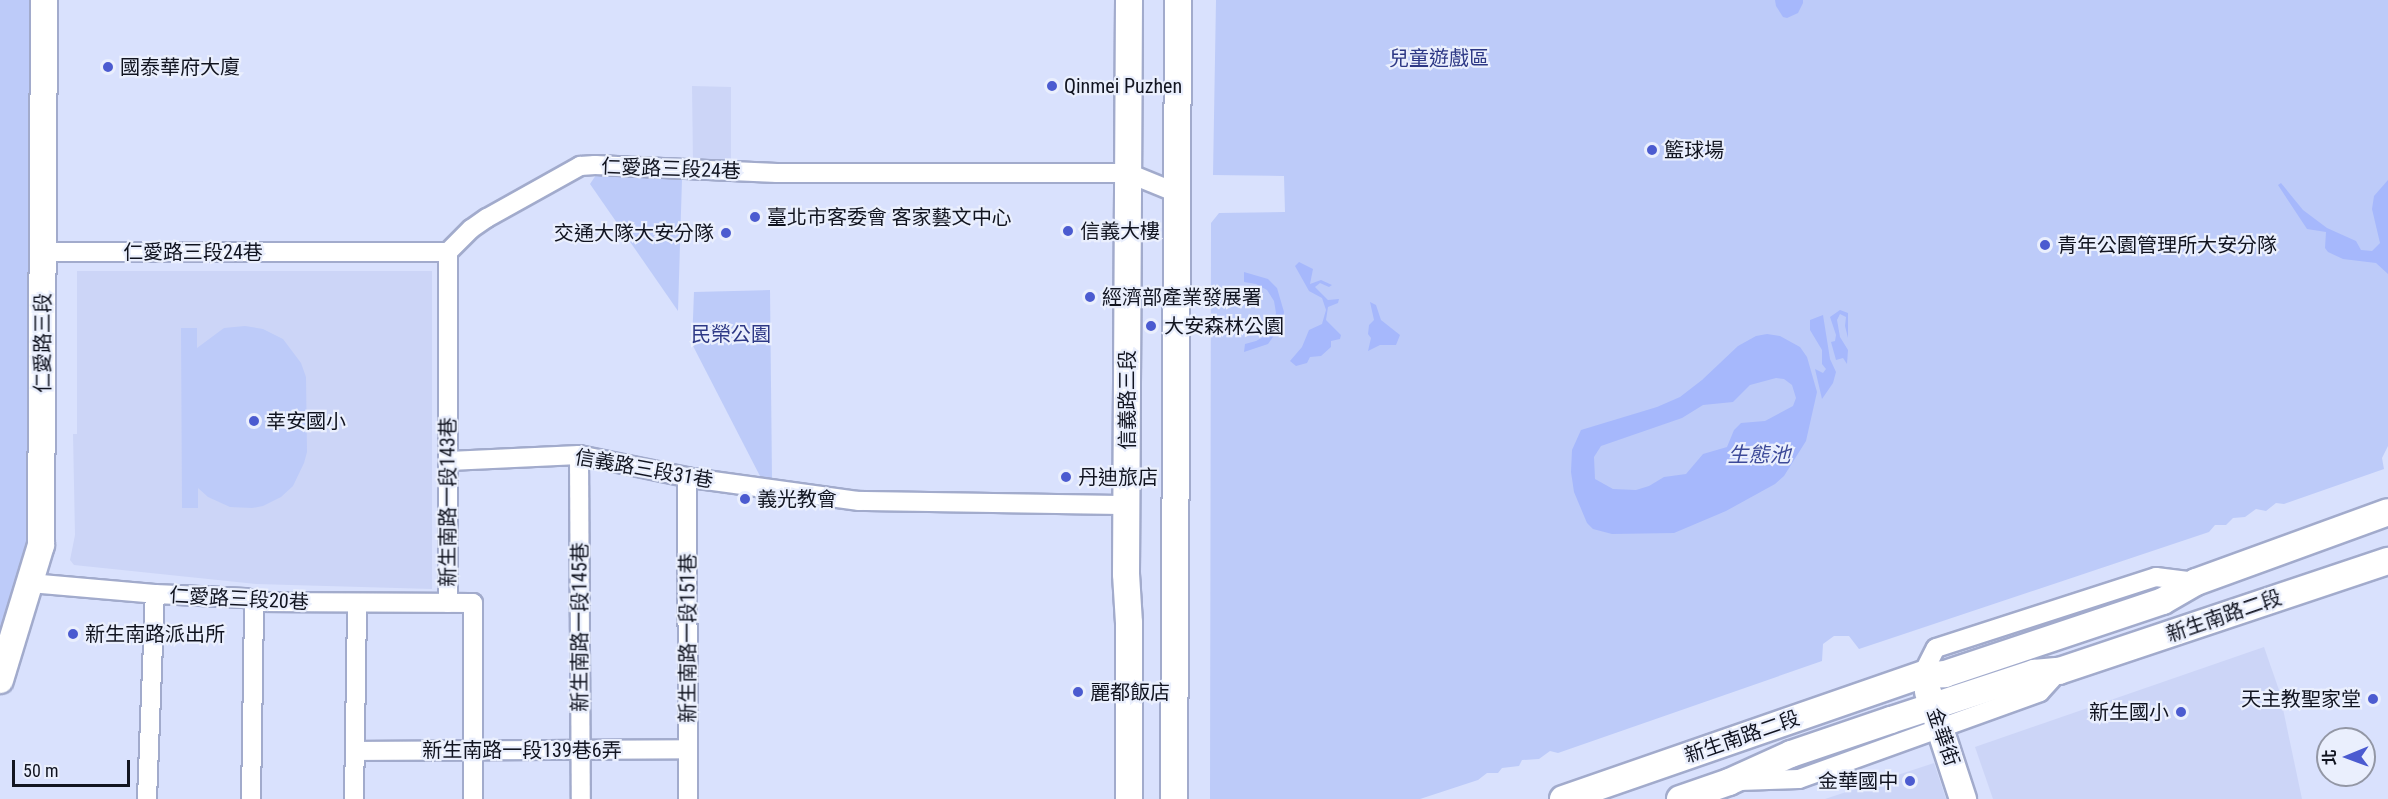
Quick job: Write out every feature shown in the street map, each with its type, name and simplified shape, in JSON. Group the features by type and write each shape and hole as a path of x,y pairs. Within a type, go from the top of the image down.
{"main road":[{"name":"仁愛路三段","path":"0,680 41,545 44,0"},
{"name":"信義路三段","path":"1129,0 1127,505 1129,799"},
{"path":"1174,799 1178,0"},
{"name":"新生南路二段","path":"1563,799 1922,675 1945,674 1964,669 2163,601 2196,582 2388,512"},
{"name":"新生南路二段","path":"1680,799 1729,782 1791,754 1936,718 2034,673 2059,671 2388,561"},
{"name":"金華街","path":"1922,675 1964,799"}],"street":[{"name":"仁愛路三段24巷","path":"43,252 448,252 471,229 486,218 580,166 777,173 1128,173 1177,193"},
{"name":"新生南路一段143巷","path":"448,252 448,603 473,603 473,799"},
{"name":"信義路三段31巷","path":"449,461 579,455 687,477 776,491 888,503 1127,505"},
{"name":"新生南路一段145巷","path":"579,455 580,799"},
{"name":"新生南路一段151巷","path":"687,477 688,799"},
{"name":"仁愛路三段20巷","path":"30,583 254,601 357,604 448,603"},
{"path":"147,799 155,594"},
{"path":"251,799 254,601"},
{"path":"354,799 357,604"},
{"name":"新生南路一段139巷6弄","path":"355,751 688,749"}],"shaded area":[{"path":"692,86 731,87 731,162 693,162"},
{"name":"幸安國小","path":"77,271 432,271 432,589 256,584 74,565 70,560 75,535 73,434 77,434"},
{"name":"新生國小","path":"2264,647 2279,690 2302,799 1993,799 1975,747"},
{"name":"金華國中","path":"1934,763 1946,799 1825,799"}],"green space":[{"path":"0,0 32,0 32,529 0,646"},
{"name":"大安森林公園","path":"1216,0 2388,0 2388,446 2382,458 2384,469 2284,504 2276,503 2266,511 2256,509 2245,517 2233,518 2226,525 2215,525 2209,532 1859,649 1849,636 1834,636 1823,644 1822,661 1558,753 1550,751 1539,759 1522,760 1519,766 1502,768 1498,773 1487,773 1478,780 1420,799 1210,799 1211,223 1219,213 1285,212 1284,176 1213,175"},
{"name":"民榮公園","path":"596,175 682,179 678,311 590,184"},
{"name":"民榮公園","path":"770,290 772,479 761,478 692,344 694,292"},
{"path":"245,326 263,329 283,339 301,363 306,377 307,452 304,463 293,486 281,497 263,506 230,507 208,497 198,488 198,508 182,508 181,328 197,328 197,348 224,328"}],"water":[{"path":"1775,0 1803,0 1803,3 1798,13 1787,18 1783,17"},
{"path":"2388,180 2388,274 2376,263 2343,259 2328,252 2325,248 2326,232 2307,229 2278,185 2281,183 2303,210 2327,228 2356,241 2361,250 2372,251 2380,243 2372,209 2374,196"},
{"path":"1299,262 1313,269 1310,284 1321,280 1332,285 1329,287 1320,283 1315,287 1328,300 1339,299 1338,303 1328,307 1326,320 1341,335 1340,339 1331,341 1331,347 1321,356 1310,357 1307,363 1296,366 1290,361 1302,347 1309,330 1322,324 1326,310 1322,298 1309,291 1295,266"},
{"path":"1244,272 1268,279 1277,288 1284,312 1282,324 1268,344 1244,352 1245,344 1267,335 1276,313 1274,301 1267,290 1256,284 1244,282"},
{"path":"1370,302 1376,305 1381,320 1400,335 1396,345 1380,345 1368,351 1371,338 1368,334 1369,325 1374,320"},
{"path":"1840,310 1848,313 1848,338 1845,326 1846,317 1840,314 1837,320 1840,337 1848,350 1847,364 1843,358 1836,360 1831,342 1835,341 1836,335 1830,317"},
{"path":"1823,315 1830,359 1836,372 1833,383 1822,399 1815,369 1823,373 1826,369 1822,364 1822,350 1810,330 1810,320"},
{"name":"生態池","path":"1767,334 1780,336 1800,347 1807,357 1817,392 1806,441 1784,476 1775,484 1726,511 1674,533 1612,534 1593,529 1587,523 1574,492 1571,472 1572,450 1581,430 1657,407 1680,397 1738,346 1756,336","holes":["1776,378 1784,379 1792,385 1796,398 1793,406 1765,421 1741,423 1734,430 1727,447 1703,454 1686,474 1664,477 1649,486 1636,490 1613,489 1595,479 1594,457 1601,446 1682,418 1703,405 1733,402 1750,385"]}],"place":[{"name":"國泰華府大廈","path":"108,67"},
{"name":"Qinmei Puzhen","path":"1052,86"},
{"name":"籃球場","path":"1652,150"},
{"name":"臺北市客委會 客家藝文中心","path":"755,217"},
{"name":"信義大樓","path":"1068,231"},
{"name":"交通大隊大安分隊","path":"726,233"},
{"name":"青年公園管理所大安分隊","path":"2045,245"},
{"name":"經濟部產業發展署","path":"1090,297"},
{"name":"大安森林公園","path":"1151,326"},
{"name":"幸安國小","path":"254,421"},
{"name":"丹迪旅店","path":"1066,477"},
{"name":"義光教會","path":"745,499"},
{"name":"新生南路派出所","path":"73,634"},
{"name":"麗都飯店","path":"1078,692"},
{"name":"天主教聖家堂","path":"2373,699"},
{"name":"新生國小","path":"2181,712"},
{"name":"金華國中","path":"1910,781"}],"park label":[{"name":"兒童遊戲區","path":"1439,58"}]}
